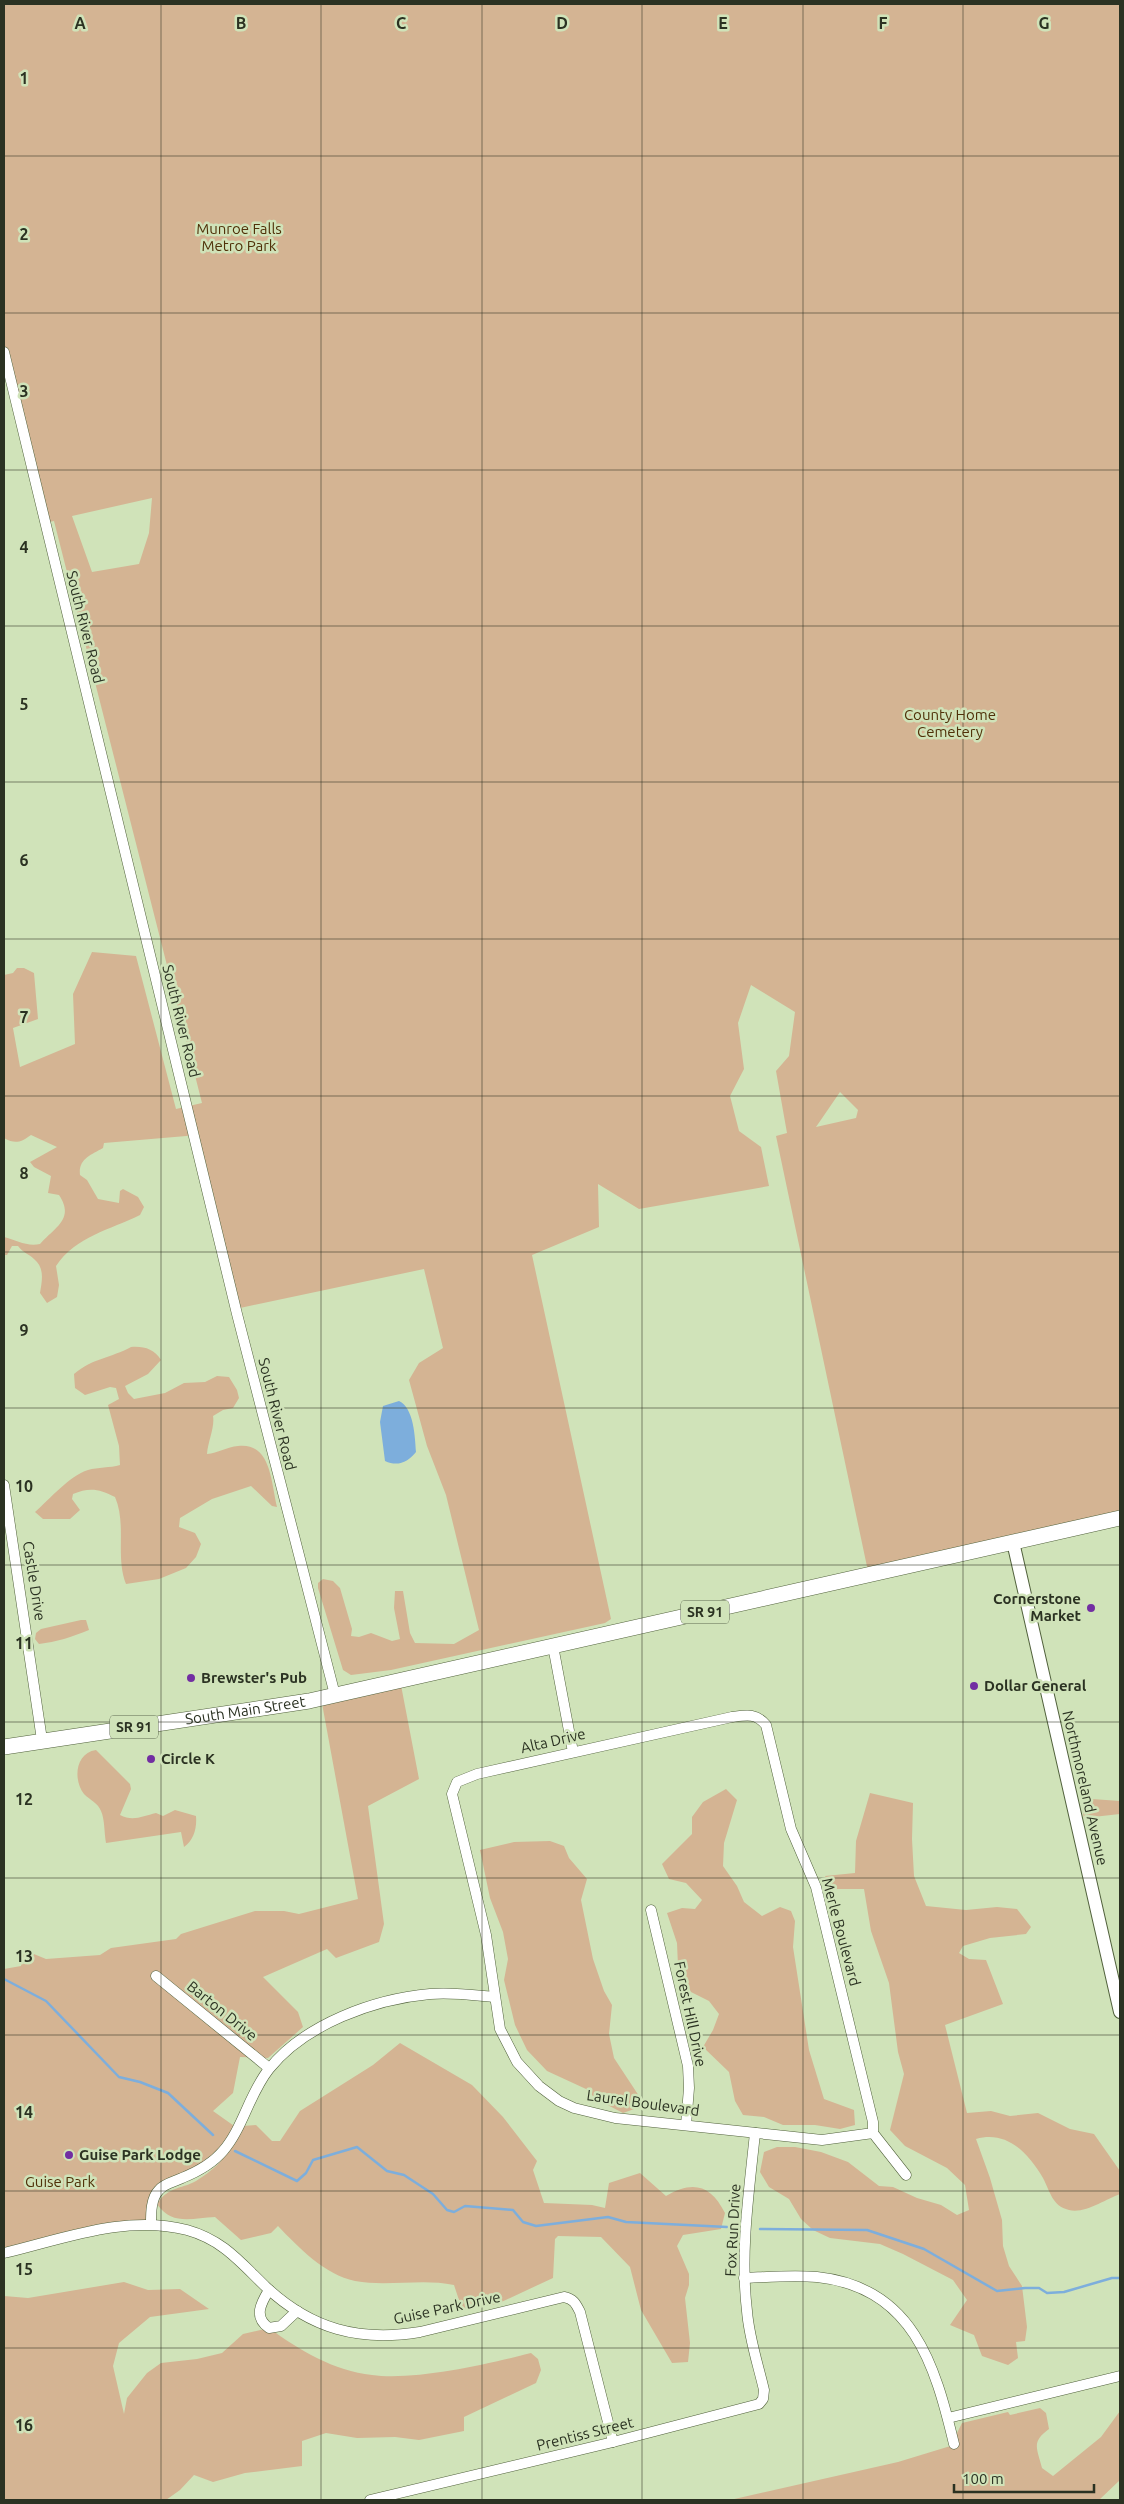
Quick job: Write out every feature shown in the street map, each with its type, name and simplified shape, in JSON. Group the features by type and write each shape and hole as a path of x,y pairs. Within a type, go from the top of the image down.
{"main road":[{"name":"SR 91","path":"553,1646 1120,1518"},
{"name":"South Main Street","path":"4,1747 334,1695 553,1646"}],"street":[{"name":"South River Road","path":"4,352 237,1314 334,1695"},
{"name":"Castle Drive","path":"4,1485 42,1740"},
{"name":"Northmoreland Avenue","path":"1013,1542 1120,2012"},
{"path":"553,1646 573,1752"},
{"name":"Merle Boulevard","path":"704,1723 748,1715 755,1716 766,1725 791,1830 816,1887 873,2122 873,2133"},
{"name":"Alta Drive","path":"460,1828 452,1794 457,1782 462,1778 704,1723"},
{"name":"Laurel Boulevard","path":"460,1828 486,1935 500,2028 509,2049 533,2081 555,2098 574,2108 600,2115 755,2133 822,2140 873,2133"},
{"name":"Forest Hill Drive","path":"651,1910 688,2066 689,2088 686,2125"},
{"name":"Barton Drive","path":"156,1976 269,2068"},
{"path":"151,2223 153,2204 158,2190 168,2183 202,2169 222,2153 232,2137 249,2100 269,2068 311,2032 324,2024 359,2010 429,1994 451,1993 494,1997"},
{"name":"Fox Run Drive","path":"755,2133 744,2247 744,2278 747,2313 757,2359"},
{"path":"873,2133 906,2175"},
{"name":"Guise Park Drive","path":"4,2253 112,2227 151,2223 186,2230 220,2244 242,2261 269,2290 297,2311 321,2324 345,2332 376,2336 398,2336 564,2297 571,2298 576,2302 580,2312 613,2442"},
{"path":"744,2278 802,2276 825,2278 857,2288 884,2303 904,2321 923,2346 938,2380 954,2444"},
{"path":"269,2290 259,2307 259,2314 264,2325 269,2328 281,2326 297,2311"},
{"name":"Prentiss Street","path":"370,2500 613,2442 759,2404 763,2399 764,2390 757,2359"},
{"path":"948,2418 1120,2376"}],"green space":[{"path":"4,4 1120,4 1120,1518 869,1576 776,1136 787,1133 776,1071 789,1056 795,1012 751,985 738,1023 744,1069 730,1096 739,1131 761,1147 769,1186 639,1209 598,1184 599,1227 532,1255 611,1619 605,1623 391,1670 351,1675 343,1670 318,1588 318,1583 323,1579 333,1581 340,1588 352,1629 351,1636 359,1637 371,1633 392,1641 400,1639 394,1608 395,1591 403,1591 410,1633 415,1643 454,1644 479,1630 446,1495 427,1446 409,1380 419,1363 443,1348 424,1269 240,1308 198,1135 104,1143 103,1148 83,1161 80,1175 87,1180 98,1199 119,1203 120,1191 123,1189 138,1197 144,1207 140,1215 94,1235 73,1247 64,1256 56,1266 59,1285 57,1297 47,1303 40,1293 42,1275 40,1266 18,1246 12,1246 7,1255 4,1255 4,1237 26,1244 40,1244 61,1222 65,1210 59,1195 48,1193 51,1176 34,1167 30,1162 57,1147 31,1135 18,1142 4,1138 4,975 13,973 17,968 24,968 34,973 38,1019 13,1028 20,1067 75,1044 73,994 92,952 136,956 176,1109 202,1103 54,521 44,523 4,352","holes":["152,498 149,533 139,564 92,572 72,516","840,1092 858,1110 856,1118 816,1127"]},
{"path":"131,1347 148,1349 161,1360 148,1374 125,1386 128,1393 134,1399 165,1393 184,1383 205,1382 217,1376 229,1377 237,1390 239,1398 233,1408 223,1410 213,1416 207,1454 238,1446 249,1446 257,1450 268,1466 277,1507 272,1506 251,1486 212,1499 180,1518 179,1527 195,1533 201,1544 196,1557 186,1568 159,1579 126,1584 121,1563 120,1518 115,1497 94,1490 84,1490 73,1494 72,1499 80,1510 70,1519 43,1519 35,1512 67,1482 81,1473 92,1469 120,1465 119,1446 108,1405 119,1399 116,1388 110,1387 85,1395 75,1388 74,1374 95,1361"},
{"path":"86,1620 89,1630 64,1639 39,1644 35,1639 36,1633 41,1629"},
{"name":"Guise Park","path":"400,1680 419,1779 368,1806 384,1924 379,1942 336,1958 327,1949 263,1977 298,2012 303,2027 268,2058 240,2057 233,2093 213,2111 237,2128 221,2153 159,2190 151,2223 4,2253 4,1969 21,1966 23,1954 29,1952 46,1959 100,1955 111,1948 176,1939 181,1934 255,1911 284,1911 299,1914 358,1899 321,1698"},
{"path":"96,1750 130,1784 131,1789 120,1815 134,1818 156,1813 163,1816 175,1810 196,1816 194,1833 184,1847 181,1832 106,1843 100,1808 84,1794 80,1788 77,1775 80,1762 84,1756"},
{"path":"726,1789 737,1800 724,1843 723,1866 737,1886 744,1902 762,1916 780,1907 791,1911 795,1921 793,1947 809,2050 824,2099 854,2110 855,2125 840,2129 815,2125 783,2125 764,2117 743,2115 735,2101 729,2072 703,2047 713,2030 719,2014 709,2001 691,1992 678,1966 677,1943 667,1913 682,1908 695,1909 702,1900 686,1883 669,1879 662,1864 692,1834 692,1817 703,1802"},
{"path":"870,1793 913,1803 914,1876 926,1906 966,1910 997,1907 1017,1909 1031,1927 1026,1934 990,1938 963,1946 959,1953 969,1959 986,1960 1003,2004 945,2025 967,2113 991,2111 1010,2116 1038,2113 1070,2129 1094,2134 1120,2171 1120,2194 1082,2210 1069,2210 1055,2202 1031,2160 1016,2146 997,2138 976,2139 1002,2220 1003,2246 1009,2266 1022,2286 1027,2327 1025,2341 1016,2342 1018,2358 1008,2365 982,2356 974,2335 950,2325 967,2300 953,2280 880,2244 830,2238 813,2230 801,2219 789,2199 769,2187 760,2172 764,2152 777,2147 795,2147 821,2152 848,2162 879,2186 893,2187 917,2198 941,2205 957,2215 969,2210 965,2185 947,2168 905,2146 890,2130 904,2074 898,2052 889,1983 871,1931 864,1889 832,1889 825,1876 855,1873 856,1841"},
{"path":"1092,1799 1120,1801 1120,1814 1084,1818 1082,1808"},
{"path":"550,1841 564,1846 569,1858 587,1879 581,1900 593,1959 604,1991 612,2005 609,2034 614,2058 639,2096 637,2108 623,2113 596,2099 586,2089 547,2071 527,2050 515,2025 504,1980 508,1959 503,1932 490,1898 480,1850 514,1842"},
{"path":"400,2043 472,2085 503,2117 537,2161 533,2170 544,2203 592,2205 605,2208 609,2183 640,2173 666,2196 685,2188 693,2187 707,2191 714,2196 725,2213 721,2229 683,2235 677,2246 689,2274 689,2285 685,2298 690,2343 688,2362 672,2363 641,2310 630,2267 601,2237 558,2236 555,2239 553,2278 497,2304 462,2309 454,2285 430,2282 367,2283 344,2278 313,2259 278,2226 271,2233 241,2240 215,2217 176,2218 163,2211 157,2204 166,2194 193,2182 214,2168 230,2149 243,2126 256,2125 272,2141 280,2141 300,2111 373,2065"},
{"path":"124,2282 148,2290 180,2289 209,2309 150,2317 119,2343 113,2366 124,2414 127,2398 147,2373 161,2363 197,2359 222,2353 243,2334 269,2328 292,2344 318,2358 358,2373 389,2376 429,2374 531,2353 538,2359 541,2370 536,2383 464,2417 464,2431 419,2440 395,2437 357,2438 326,2433 302,2441 302,2466 245,2473 213,2482 194,2475 180,2490 166,2500 4,2500 4,2296 28,2298"},
{"path":"1040,2408 1046,2413 1049,2429 1040,2438 1037,2450 1042,2468 1053,2476 1101,2437 1120,2411 1120,2480 1099,2500 730,2500 898,2462 957,2444 957,2433 962,2423 1008,2412 1010,2415"}],"water":[{"path":"399,1401 411,1416 416,1452 406,1461 394,1464 385,1461 380,1422 383,1406"}],"waterway":[{"path":"4,1979 46,2001 119,2077 140,2082 168,2093 213,2135"},
{"path":"235,2151 297,2181 306,2173 313,2160 357,2147 387,2171 404,2175 433,2194 447,2210 454,2212 465,2206 513,2210 523,2222 536,2226 608,2217 626,2222 727,2227"},
{"path":"760,2229 867,2230 924,2249 997,2291 1039,2288 1047,2293 1064,2292 1112,2278 1120,2278"}],"place":[{"name":"Cornerstone Market","path":"1091,1608"},
{"name":"Brewster's Pub","path":"191,1678"},
{"name":"Dollar General","path":"974,1686"},
{"name":"Circle K","path":"151,1759"},
{"name":"Guise Park Lodge","path":"69,2155"}],"park label":[{"name":"Munroe Falls Metro Park","path":"239,238"},
{"name":"County Home Cemetery","path":"950,724"}]}
